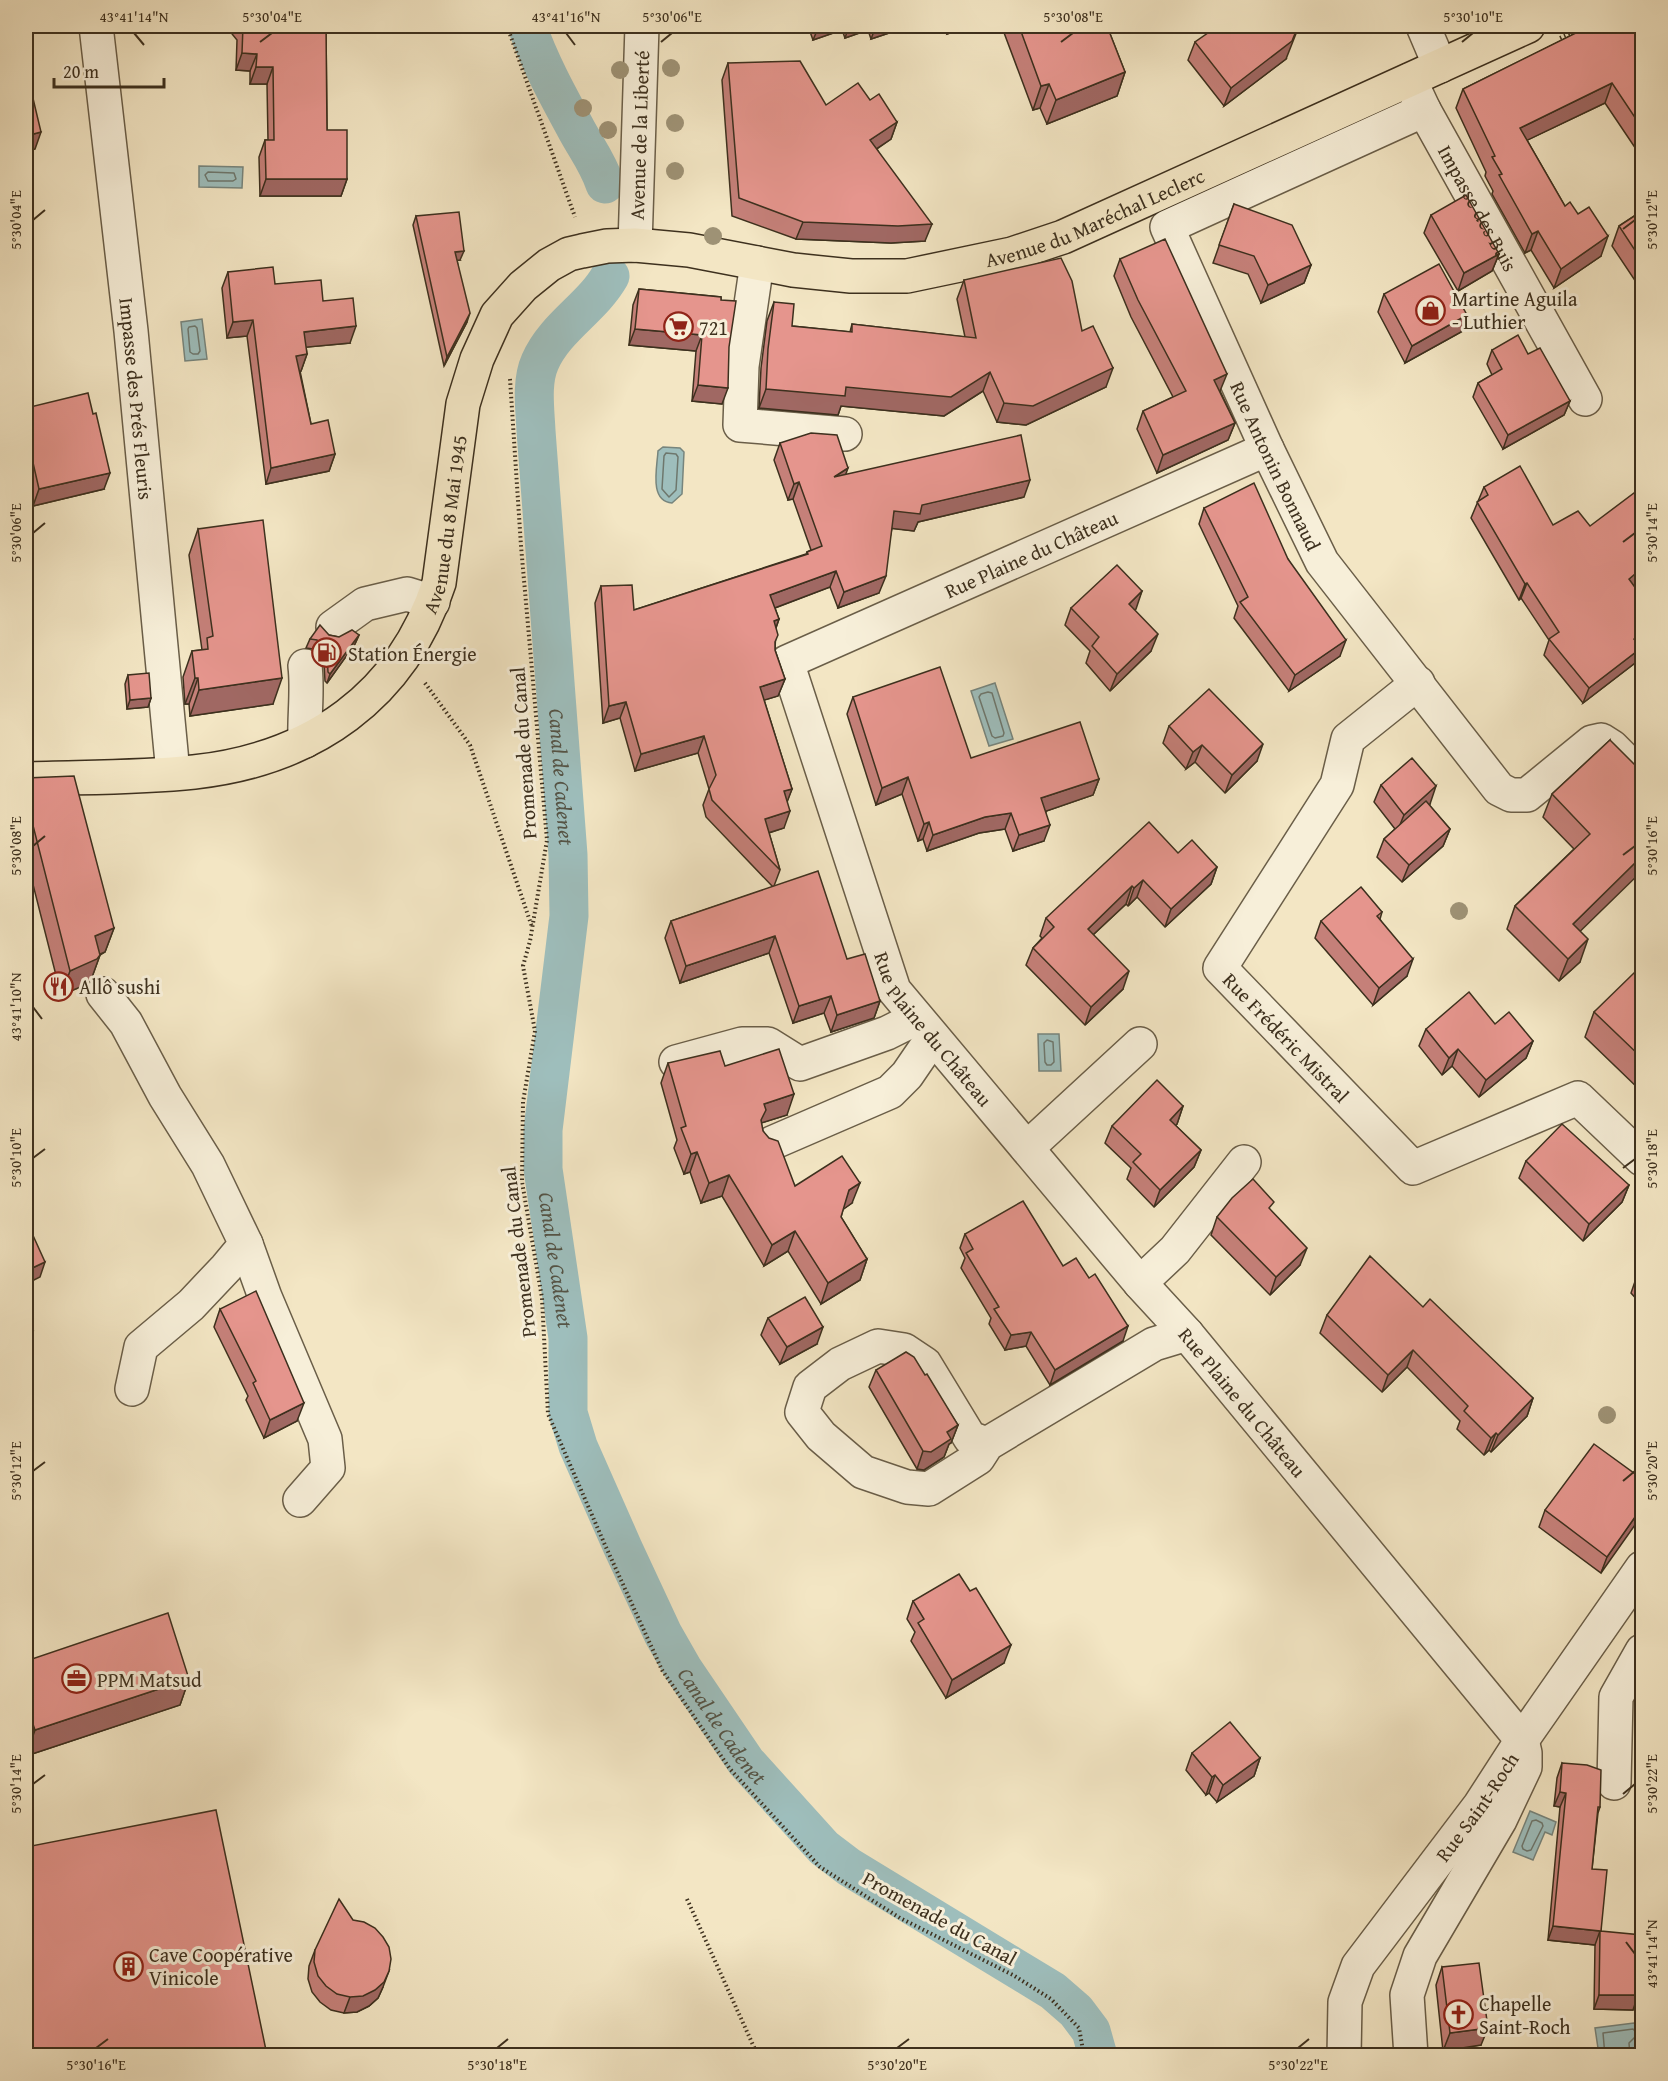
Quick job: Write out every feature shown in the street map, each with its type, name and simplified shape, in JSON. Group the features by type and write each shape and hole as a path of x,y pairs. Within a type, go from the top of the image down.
{"main road":[{"name":"Avenue du Maréchal Leclerc","path":"635,245 689,250 793,270 851,276 907,276 1011,254 1063,237 1528,26"},
{"name":"Avenue du 8 Mai 1945","path":"26,779 196,772 263,758 305,741 348,715 368,699 386,681 418,636 433,602 439,583 463,404 477,359 497,315 523,285 549,265 569,254 607,246 635,245"}],"street":[{"name":"Impasse des Prés Fleuris","path":"96,26 131,332 173,773"},
{"name":"Avenue de la Liberté","path":"635,245 642,26"},
{"path":"1423,26 1440,66"},
{"name":"Impasse des Buis","path":"1410,80 1424,110 1585,399"},
{"name":"Rue Antonin Bonnaud","path":"1424,110 1167,227 1267,449 1322,562 1499,789 1511,795 1527,795 1592,742 1601,740 1612,747 1642,777"},
{"path":"756,263 741,366 740,425 845,434"},
{"name":"Rue Plaine du Château","path":"1267,449 787,662 894,990 1140,1283 1187,1334 1522,1740"},
{"path":"340,633 365,604 407,594 433,602"},
{"path":"305,741 304,719 310,676"},
{"name":"Rue Frédéric Mistral","path":"1418,683 1348,739 1337,785 1220,968 1413,1168 1578,1098 1642,1159"},
{"path":"103,994 126,1023 165,1096 208,1165 246,1244 265,1296 325,1439 328,1468 300,1500"},
{"path":"676,1062 742,1044 768,1044 800,1064 887,1032 925,1027 907,1075 890,1092 772,1143"},
{"path":"1027,1148 1140,1044"},
{"path":"1140,1283 1175,1250 1244,1162"},
{"path":"132,1389 141,1347 191,1305 246,1244"},
{"path":"987,1444 970,1438 925,1364 904,1350 878,1346 840,1364 810,1387 802,1412 820,1436 862,1472 907,1486 929,1489 978,1458 987,1444 1154,1344 1187,1334"},
{"name":"Rue Saint-Roch","path":"1344,2055 1345,2002 1358,1965 1480,1805 1522,1740 1642,1568"},
{"path":"1614,1783 1616,1697 1642,1651"},
{"path":"1411,2055 1407,1995 1420,1956 1500,1820 1525,1767 1522,1740"}],"path":[{"path":"507,26 578,223 559,231 569,254"},
{"name":"Promenade du Canal","path":"513,370 510,380 520,534 547,840 523,966 535,1031 523,1102 522,1182 542,1298 548,1414 662,1670 730,1769 820,1867 900,1918 1013,1974 1051,1999 1079,2028 1084,2055"},
{"path":"403,657 434,692 470,745 532,928"},
{"path":"687,1899 758,2055"}],"water":[{"path":"199,166 243,167 242,188 199,187"},
{"path":"202,319 207,359 185,361 181,322"},
{"path":"663,447 680,448 684,452 682,494 672,503 665,501 657,490 658,451"},
{"path":"995,683 1013,739 989,746 971,691"},
{"path":"1038,1034 1059,1034 1061,1071 1039,1071"},
{"path":"1530,1811 1556,1822 1552,1835 1545,1832 1533,1860 1513,1852"},
{"path":"1634,2023 1641,2028 1642,2033 1641,2041 1635,2045 1636,2055 1599,2055 1595,2028"}],"building":[{"path":"243,26 326,26 327,130 347,130 347,179 266,179 265,140 274,140 273,67 256,67 257,54 242,53"},
{"path":"1019,26 1107,26 1125,72 1056,100 1049,84 1041,86"},
{"path":"1218,26 1298,26 1292,41 1231,88 1195,42"},
{"path":"1642,26 1642,128 1612,83 1520,128 1565,206 1570,202 1578,214 1589,207 1608,236 1561,269 1538,231 1532,234 1499,175 1502,174 1492,157 1495,156 1463,89 1578,32 1575,27"},
{"path":"800,61 826,105 858,83 870,100 879,94 897,122 870,140 932,224 898,226 803,222 739,198 728,63"},
{"path":"26,69 41,132 26,136"},
{"path":"1466,195 1499,254 1464,273 1431,215"},
{"path":"1234,204 1292,225 1311,265 1268,285 1254,256 1219,245"},
{"path":"1642,211 1642,261 1619,226"},
{"path":"459,212 464,251 455,252 470,313 447,357 416,216"},
{"path":"1165,239 1227,374 1214,380 1235,423 1163,455 1143,411 1186,391 1138,300 1120,259"},
{"path":"1061,258 1072,281 1082,331 1093,326 1113,368 1033,406 1004,403 990,372 951,397 846,387 845,396 766,389 774,302 794,304 792,326 852,332 852,324 976,338 964,280"},
{"path":"1439,264 1467,315 1412,346 1384,294"},
{"path":"273,267 275,284 321,280 323,301 353,298 356,326 304,332 307,354 296,356 311,424 328,420 335,454 271,468 253,320 233,322 228,272"},
{"path":"639,289 721,297 721,300 736,301 729,347 728,388 698,385 702,335 635,329"},
{"path":"1518,335 1528,354 1540,348 1570,401 1508,435 1478,383 1502,369 1492,350"},
{"path":"88,393 93,414 96,413 110,473 39,489 26,432 26,408"},
{"path":"811,433 837,435 848,468 834,477 1021,435 1030,480 922,505 920,514 894,511 886,576 844,592 836,571 770,595 779,619 774,621 778,635 775,650 785,679 760,687 792,789 784,791 790,811 765,819 780,870 712,800 709,789 716,775 704,736 641,754 626,702 609,706 601,586 632,585 634,610 808,554 807,552 822,546 799,482 794,484 780,443"},
{"path":"1520,466 1553,525 1578,511 1590,526 1642,487 1642,568 1629,579 1642,597 1642,632 1634,639 1641,648 1589,688 1549,639 1559,632 1527,583 1525,584 1477,502 1488,495 1484,487"},
{"path":"1254,483 1288,559 1346,640 1295,675 1240,602 1248,597 1204,508"},
{"path":"263,520 282,678 199,690 198,678 195,678 192,651 208,649 207,638 213,636 198,529"},
{"path":"1117,565 1142,591 1129,604 1158,634 1117,674 1092,646 1099,637 1071,608"},
{"path":"320,625 329,635 339,637 352,630 359,635 330,674 324,647 317,640 310,639"},
{"path":"940,667 971,758 1080,722 1099,779 1041,798 1050,825 1019,835 1011,813 985,817 933,835 929,822 924,824 908,777 882,788 853,697"},
{"path":"149,673 151,698 130,700 128,675"},
{"path":"1209,689 1263,744 1232,775 1202,745 1193,752 1169,726"},
{"path":"1610,740 1642,771 1642,856 1573,924 1588,939 1568,959 1515,906 1590,834 1552,794"},
{"path":"1412,758 1436,786 1404,815 1381,785"},
{"path":"74,776 114,928 95,936 100,955 97,959 70,971 26,798 26,778"},
{"path":"1426,801 1450,829 1409,865 1384,839"},
{"path":"1149,822 1178,853 1192,840 1217,867 1171,909 1143,880 1134,888 1132,886 1088,929 1129,971 1091,1007 1033,948 1054,927 1046,918"},
{"path":"818,871 847,959 865,954 880,1001 837,1015 831,996 799,1006 775,936 686,966 671,921"},
{"path":"1361,887 1382,912 1377,916 1413,959 1379,988 1321,921"},
{"path":"1635,972 1642,979 1642,1058 1594,1012"},
{"path":"1469,992 1495,1024 1509,1012 1533,1041 1486,1080 1458,1049 1449,1058 1426,1029"},
{"path":"779,1049 794,1094 764,1104 766,1110 761,1120 763,1131 769,1138 778,1141 795,1186 842,1156 860,1183 849,1190 841,1217 867,1259 828,1283 795,1231 772,1245 729,1175 709,1183 697,1152 691,1154 681,1128 686,1126 668,1063 720,1051 725,1066"},
{"path":"1157,1080 1183,1106 1170,1120 1201,1150 1160,1190 1133,1162 1141,1154 1112,1126"},
{"path":"1562,1124 1629,1185 1589,1224 1526,1161"},
{"path":"1253,1179 1274,1202 1269,1208 1307,1248 1276,1277 1217,1217 1232,1198"},
{"path":"1023,1201 1063,1266 1076,1258 1089,1278 1095,1274 1128,1326 1055,1370 1031,1332 1011,1335 994,1309 999,1307 966,1253 973,1249 965,1234"},
{"path":"26,1220 45,1262 26,1271"},
{"path":"1370,1256 1423,1307 1430,1299 1533,1398 1498,1435 1496,1433 1491,1438 1464,1411 1468,1406 1413,1350 1388,1375 1327,1315"},
{"path":"256,1291 304,1403 270,1420 253,1383 256,1381 220,1309"},
{"path":"805,1297 823,1327 787,1347 768,1318"},
{"path":"26,1311 33,1332 26,1335"},
{"path":"906,1352 914,1357 925,1375 927,1374 958,1425 947,1432 951,1439 931,1452 923,1451 876,1370"},
{"path":"1594,1444 1642,1479 1642,1507 1607,1557 1545,1510"},
{"path":"959,1574 970,1591 976,1588 1011,1645 952,1680 918,1623 924,1619 913,1601"},
{"path":"168,1613 189,1679 35,1730 26,1704 26,1661"},
{"path":"1230,1722 1260,1758 1223,1785 1215,1775 1212,1777 1192,1753"},
{"path":"1562,1763 1587,1765 1601,1770 1600,1807 1598,1807 1592,1869 1607,1870 1601,1931 1642,1935 1638,1995 1599,1995 1600,1931 1553,1926 1566,1793 1560,1792"},
{"name":"Cave Coopérative Vinicole","path":"216,1810 267,2055 26,2055 26,1847"},
{"path":"339,1899 353,1920 364,1922 375,1928 389,1947 391,1959 384,1982 363,1996 350,1997 337,1994 318,1976 314,1962 315,1950"},
{"path":"1479,1963 1488,2028 1450,2033 1442,1967"}],"waterway":[{"name":"Canal de Cadenet","path":"527,26 549,77 595,161 605,184"},
{"name":"Canal de Cadenet","path":"610,276 594,298 564,328 547,350 537,370 534,405 568,855 569,916 543,1130 543,1169 568,1338 568,1413 578,1446 663,1634 683,1669 746,1762 824,1848 849,1867 1053,1991 1076,2011 1091,2031 1098,2056"}],"place":[{"name":"Martine Aguila - Luthier","path":"1431,310"},
{"name":"721","path":"678,327"},
{"name":"Station Énergie","path":"327,653"},
{"name":"Allô sushi","path":"58,986"},
{"name":"PPM Matsud","path":"76,1679"},
{"name":"Cave Coopérative Vinicole","path":"128,1966"},
{"name":"Chapelle Saint-Roch","path":"1458,2015"}]}
